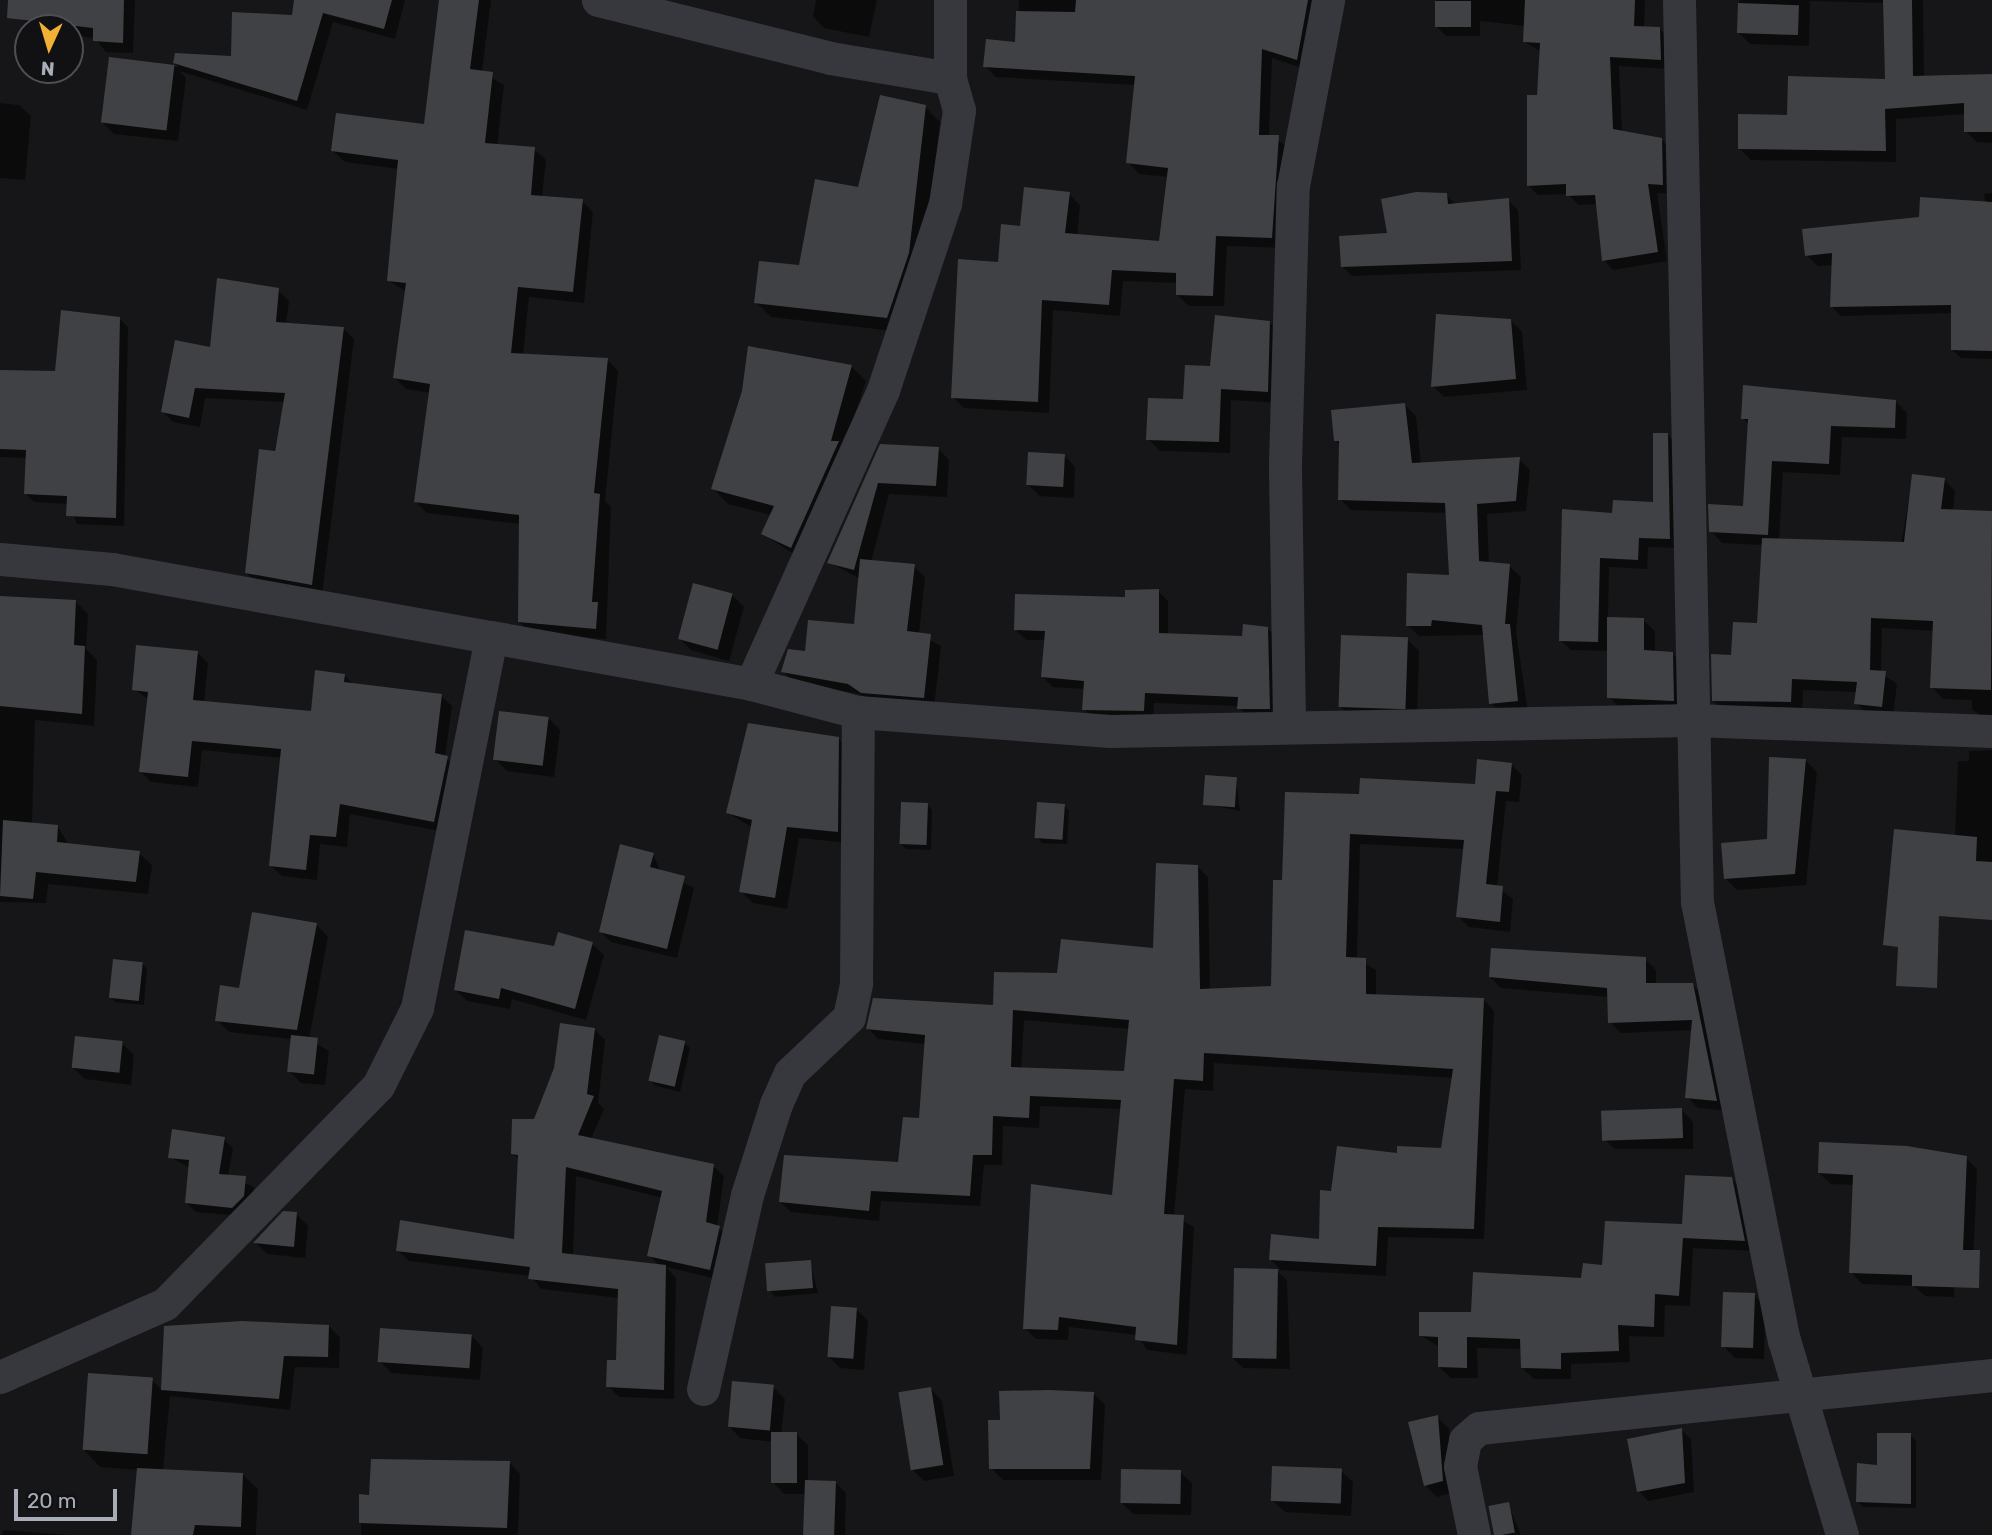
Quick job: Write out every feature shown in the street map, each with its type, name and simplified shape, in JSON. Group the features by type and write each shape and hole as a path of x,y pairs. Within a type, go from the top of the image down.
{"street":[{"path":"598,0 830,58 950,78"},
{"path":"751,684 883,390 945,204 959,110 950,78 950,0"},
{"path":"1289,723 1284,464 1293,186 1328,0"},
{"path":"1679,0 1697,902 1800,1395 1842,1535"},
{"path":"0,559 112,569 751,684 858,712 1110,731 1289,723 1693,720 1992,731"},
{"path":"0,1377 164,1304 378,1086 417,1008 491,637"},
{"path":"703,1389 747,1195 776,1104 790,1073 849,1017 856,983 858,712"},
{"path":"1474,1535 1460,1466 1465,1440 1479,1428 1992,1375"}],"building":[{"path":"8,0 124,0 123,43 93,41 93,28 84,27 84,14 14,14 14,19 7,18"},
{"path":"294,0 392,0 384,29 323,13 297,101 173,63 175,53 231,56 232,12 292,15"},
{"path":"439,0 479,0 470,69 493,72 485,143 535,147 531,195 583,199 573,292 518,287 511,353 608,358 594,493 600,494 592,602 598,602 596,629 518,622 519,515 414,502 430,384 393,378 406,283 387,281 398,160 331,151 336,113 424,124"},
{"path":"1076,0 1308,0 1297,60 1262,49 1259,135 1279,135 1272,238 1216,236 1213,296 1176,295 1176,273 1112,270 1109,305 1042,300 1038,402 951,398 958,259 998,262 1001,224 1020,226 1024,187 1070,192 1065,233 1159,241 1168,168 1126,163 1135,76 983,67 986,39 1015,42 1016,11 1075,12"},
{"path":"1525,0 1635,0 1634,26 1660,27 1661,60 1610,57 1613,129 1662,138 1663,185 1648,184 1658,252 1602,261 1595,195 1566,196 1566,184 1527,186 1527,95 1537,95 1540,43 1523,42"},
{"path":"1883,0 1912,0 1913,76 1992,74 1992,132 1964,132 1964,103 1885,109 1886,151 1738,149 1738,114 1787,115 1788,76 1885,79"},
{"path":"1435,1 1471,1 1471,27 1435,27"},
{"path":"1738,3 1799,5 1798,35 1737,33"},
{"path":"109,57 175,65 166,131 101,123"},
{"path":"880,95 926,105 909,253 887,318 754,303 759,261 799,265 815,179 858,187"},
{"path":"1416,192 1447,193 1448,204 1509,198 1512,261 1341,267 1339,236 1387,233 1381,199"},
{"path":"1920,197 1992,202 1992,351 1951,350 1951,305 1830,307 1832,253 1805,256 1802,229 1919,217"},
{"path":"217,278 279,288 276,322 344,327 312,585 245,573 259,449 275,451 285,393 195,388 189,418 161,412 175,340 210,347"},
{"path":"61,310 120,317 116,518 66,516 67,496 24,494 26,450 0,449 0,370 55,371"},
{"path":"1436,314 1511,319 1516,379 1431,387"},
{"path":"1215,315 1270,321 1268,392 1221,389 1219,442 1146,440 1148,398 1183,399 1185,365 1210,366"},
{"path":"748,346 852,365 831,441 839,441 791,548 761,534 774,506 711,489 742,391"},
{"path":"1743,385 1896,400 1895,428 1831,426 1829,464 1772,461 1768,535 1709,532 1708,504 1743,506 1748,419 1741,419"},
{"path":"1405,403 1412,463 1520,457 1516,501 1477,504 1479,561 1510,564 1505,624 1510,624 1518,701 1489,704 1482,625 1432,620 1431,626 1406,626 1407,573 1449,575 1445,503 1338,500 1339,441 1334,441 1331,410"},
{"path":"1653,433 1668,433 1670,539 1639,538 1638,560 1600,558 1598,642 1559,641 1562,509 1612,513 1613,500 1653,502"},
{"path":"880,444 939,447 936,486 878,483 854,570 827,563"},
{"path":"1028,452 1065,454 1063,487 1026,485"},
{"path":"1912,474 1945,478 1941,509 1992,511 1991,690 1930,688 1933,621 1871,618 1870,670 1886,671 1882,707 1854,704 1857,682 1792,679 1791,702 1712,701 1711,654 1731,655 1733,622 1757,623 1762,538 1904,542"},
{"path":"860,559 915,564 907,631 931,634 924,698 861,693 848,684 781,672 788,649 805,651 808,620 854,624"},
{"path":"693,583 733,594 718,650 678,639"},
{"path":"1159,589 1159,633 1242,636 1243,624 1268,627 1270,709 1237,709 1238,697 1145,693 1144,711 1082,710 1084,681 1041,677 1045,631 1014,630 1015,594 1125,597 1125,590"},
{"path":"0,596 76,600 74,645 85,646 82,714 0,706"},
{"path":"1607,617 1644,618 1644,650 1673,652 1674,701 1607,698"},
{"path":"1341,635 1408,637 1405,709 1338,707"},
{"path":"136,645 198,651 193,700 311,711 315,670 345,674 344,682 442,694 435,753 448,756 434,822 340,804 336,837 310,835 306,870 269,866 281,749 192,741 188,777 139,772 148,692 132,690"},
{"path":"499,711 549,717 543,766 493,760"},
{"path":"748,723 839,737 838,832 787,827 775,898 739,892 752,820 726,813"},
{"path":"1769,757 1806,759 1795,874 1724,879 1721,843 1767,839"},
{"path":"1477,759 1512,763 1509,792 1496,791 1486,884 1503,886 1500,922 1456,917 1464,840 1350,834 1346,957 1366,958 1366,994 1484,998 1474,1229 1378,1227 1376,1266 1269,1260 1271,1234 1319,1239 1320,1190 1331,1191 1337,1146 1397,1153 1397,1146 1441,1148 1453,1069 1204,1053 1203,1081 1174,1079 1164,1214 1184,1215 1177,1345 1135,1340 1136,1327 1059,1317 1058,1330 1023,1329 1031,1184 1112,1195 1121,1100 1030,1096 1029,1118 993,1116 992,1155 973,1155 970,1196 871,1191 869,1211 779,1202 784,1155 898,1162 903,1117 919,1118 925,1035 866,1029 873,998 993,1005 994,972 1057,973 1061,939 1153,948 1156,863 1198,865 1200,989 1271,986 1273,880 1282,880 1285,792 1359,794 1360,778 1475,784","holes":["1013,1010 1129,1020 1124,1071 1011,1067"]},
{"path":"1205,775 1237,777 1235,807 1203,805"},
{"path":"901,802 928,803 927,845 900,844"},
{"path":"1037,802 1065,804 1062,840 1034,838"},
{"path":"3,820 58,825 57,842 140,851 136,882 36,872 33,899 0,896"},
{"path":"1894,829 1977,837 1976,861 1992,862 1992,920 1939,916 1937,988 1896,986 1898,947 1883,945"},
{"path":"620,844 654,853 650,867 685,876 667,949 599,932"},
{"path":"252,912 317,923 297,1030 215,1021 220,985 239,988"},
{"path":"465,930 554,946 558,932 593,942 575,1009 501,988 499,999 454,990"},
{"path":"1491,948 1646,957 1646,983 1693,983 1717,1101 1685,1098 1692,1020 1608,1023 1607,988 1489,977"},
{"path":"113,959 143,962 139,1001 109,998"},
{"path":"560,1023 595,1028 587,1094 594,1096 578,1135 714,1164 706,1222 720,1226 710,1270 647,1256 662,1191 566,1167 562,1253 666,1265 664,1390 606,1387 607,1360 616,1360 618,1289 528,1279 530,1267 396,1251 400,1220 514,1239 518,1155 511,1154 512,1119 534,1119 554,1068"},
{"path":"291,1035 318,1038 314,1075 287,1072"},
{"path":"659,1035 685,1041 675,1087 648,1081"},
{"path":"75,1036 123,1041 119,1073 72,1068"},
{"path":"1682,1108 1683,1138 1602,1141 1601,1111"},
{"path":"172,1129 225,1137 219,1174 246,1176 244,1196 232,1208 185,1203 189,1160 168,1158"},
{"path":"1819,1142 1907,1146 1967,1156 1963,1250 1980,1250 1979,1288 1912,1286 1912,1275 1849,1273 1853,1175 1818,1173"},
{"path":"1685,1175 1732,1177 1745,1241 1683,1238 1679,1296 1655,1294 1654,1327 1618,1325 1619,1351 1561,1353 1561,1369 1521,1368 1520,1339 1467,1337 1467,1368 1438,1367 1438,1337 1419,1336 1419,1312 1471,1312 1473,1272 1581,1278 1583,1263 1602,1265 1605,1221 1682,1224"},
{"path":"283,1211 297,1212 294,1247 253,1243"},
{"path":"811,1260 813,1288 767,1291 765,1263"},
{"path":"1234,1268 1278,1269 1276,1359 1232,1358"},
{"path":"1723,1292 1755,1293 1753,1348 1721,1347"},
{"path":"831,1306 857,1308 853,1359 827,1357"},
{"path":"242,1321 329,1325 328,1357 284,1356 279,1399 161,1390 164,1326"},
{"path":"380,1328 472,1334 469,1368 378,1362"},
{"path":"88,1373 153,1378 147,1454 83,1450"},
{"path":"732,1381 774,1385 770,1430 728,1427"},
{"path":"931,1387 943,1465 911,1470 898,1392"},
{"path":"999,1391 1094,1392 1090,1469 989,1469 988,1420 1000,1420"},
{"path":"1438,1415 1443,1481 1424,1486 1408,1422"},
{"path":"1682,1428 1685,1483 1637,1492 1627,1439"},
{"path":"771,1432 797,1432 797,1483 771,1483"},
{"path":"1877,1433 1911,1433 1911,1504 1856,1502 1857,1463 1877,1465"},
{"path":"371,1459 510,1461 507,1528 359,1523 359,1494 369,1495"},
{"path":"1272,1466 1342,1468 1341,1503 1271,1501"},
{"path":"137,1468 243,1473 241,1527 195,1525 193,1535 131,1535"},
{"path":"1121,1469 1181,1470 1180,1504 1120,1503"},
{"path":"805,1480 836,1481 834,1535 803,1535"},
{"path":"1509,1502 1515,1532 1494,1535 1488,1506"}]}
